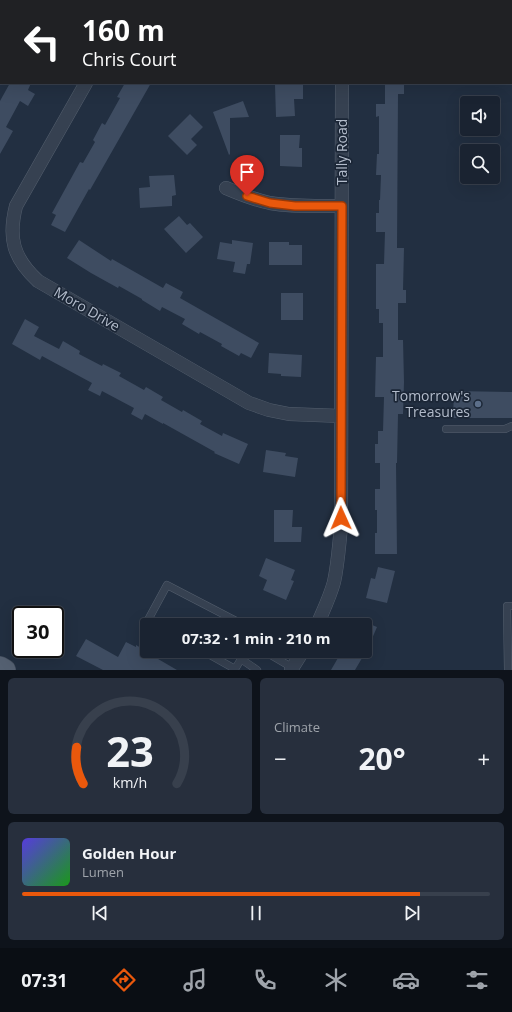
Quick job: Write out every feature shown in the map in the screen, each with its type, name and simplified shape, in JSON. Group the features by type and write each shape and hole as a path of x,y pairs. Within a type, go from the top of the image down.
{"main road":[{"path":"0,667 5,670"}],"street":[{"name":"Moro Drive","path":"85,84 16,206 12,232 14,245 19,259 27,271 38,281 249,404 290,414 341,416"},
{"name":"Tally Road","path":"320,618 333,582 339,555 341,527 342,84"},
{"path":"226,188 270,203 295,206 342,206"},
{"path":"292,669 299,658"}],"lane":[{"path":"446,428 505,429 512,426"},
{"path":"149,618 167,585 231,618"},
{"path":"508,670 507,606 512,606"},
{"path":"215,658 235,669 241,659 257,670"},
{"path":"275,658 292,669"}],"building":[{"path":"9,84 31,84 28,90 35,94 28,106 20,101 6,127 13,131 0,154 0,101"},
{"path":"124,84 150,84 65,232 51,225 56,215 52,213 80,162 83,163 95,142 93,140 102,123 105,125 120,98 117,97"},
{"path":"303,84 303,99 294,99 295,116 276,117 275,85"},
{"path":"385,84 404,84 404,94 398,94 397,248 404,248 403,290 406,290 406,303 398,303 398,340 403,340 404,382 403,414 398,414 396,463 397,554 375,554 377,510 375,510 375,489 380,489 380,463 375,463 375,444 378,444 378,431 383,431 384,397 375,397 376,357 383,357 383,323 379,323 379,309 376,309 376,264 384,264 385,232 376,232 376,213 379,213 381,175 376,175 377,154 379,154 379,116 376,117 376,104 385,104"},
{"path":"243,101 249,117 230,118 229,155 213,112"},
{"path":"190,114 203,127 191,139 197,145 187,155 168,136"},
{"path":"280,135 300,135 299,148 302,148 302,167 280,166"},
{"path":"174,175 176,195 172,196 172,206 140,208 139,188 150,187 149,176"},
{"path":"179,216 187,225 190,223 203,237 186,253 164,229"},
{"path":"79,240 111,261 112,259 163,288 166,283 183,292 180,298 259,343 251,358 241,353 239,356 221,346 222,344 200,332 199,334 182,324 185,319 162,307 160,311 142,299 119,286 118,288 67,258"},
{"path":"232,240 253,243 250,264 247,264 245,274 233,272 235,262 217,259 220,242 232,244"},
{"path":"269,242 289,242 289,245 302,245 302,265 269,265"},
{"path":"281,293 303,293 303,320 281,320"},
{"path":"25,319 39,327 34,336 59,349 63,341 80,351 79,354 102,366 103,364 121,373 119,376 144,390 146,387 163,397 161,400 202,421 200,424 222,436 223,433 248,444 239,464 214,453 215,452 145,414 142,420 131,414 134,408 102,391 100,396 88,390 92,383 42,356 40,360 12,344"},
{"path":"269,353 302,355 301,377 281,376 281,374 268,373"},
{"path":"454,391 512,392 512,418 453,418"},
{"path":"266,450 286,453 285,456 298,458 295,477 263,472"},
{"path":"274,510 293,510 292,527 302,527 301,542 274,542"},
{"path":"266,558 295,570 291,580 294,581 286,600 263,590 267,580 259,576"},
{"path":"378,567 395,571 387,603 366,598 371,578 375,579"},
{"path":"372,625 377,627 372,639"},
{"path":"86,639 118,657 126,642 140,647 140,658 156,658 177,670 103,670 76,656"},
{"path":"338,658 362,658 355,670 331,670"}],"place":[{"name":"Tomorrow's Treasures","path":"478,404"}],"route":[{"path":"247,196 270,203 295,206 342,206 341,518"}]}
